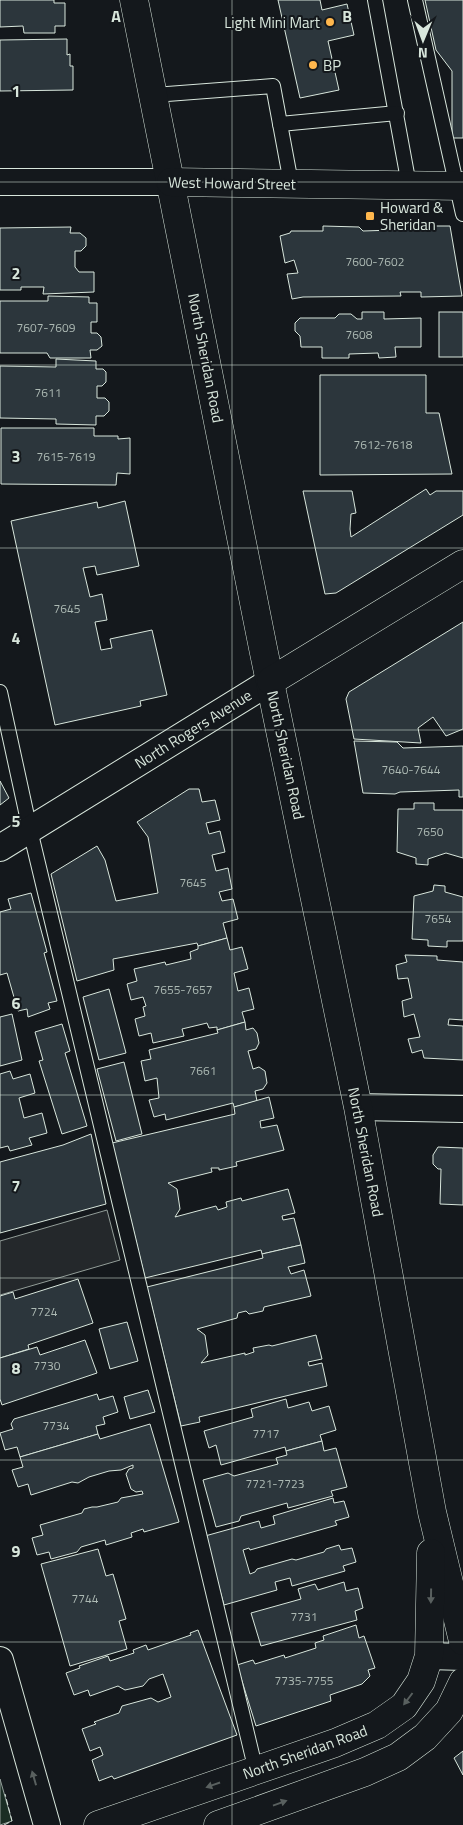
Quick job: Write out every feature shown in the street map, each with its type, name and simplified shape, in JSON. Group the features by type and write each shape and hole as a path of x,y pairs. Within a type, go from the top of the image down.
{"main road":[{"name":"North Sheridan Road","path":"134,0 358,1107 432,1512 463,1641"},
{"name":"West Howard Street","path":"171,182 459,186"},
{"name":"North Rogers Avenue","path":"271,681 463,564"},
{"name":"North Sheridan Road","path":"98,1825 334,1742 377,1725 404,1706 421,1681 429,1656 432,1512"},
{"path":"218,1825 365,1772 398,1757 425,1737 449,1711 463,1682"}],"street":[{"name":"West Howard Street","path":"0,182 171,182"},
{"name":"North Rogers Avenue","path":"0,848 271,681"},
{"path":"358,1107 463,1110"},
{"path":"429,1656 463,1657"},
{"path":"0,1660 47,1825"}],"lane":[{"path":"375,0 409,185"},
{"path":"415,0 459,186 463,214"},
{"path":"154,95 273,86 291,183"},
{"path":"280,124 396,113"},
{"path":"0,692 30,830 256,1770"}],"green space":[{"path":"0,1779 12,1821 0,1825"}],"shaded area":[{"path":"107,1210 120,1260 0,1295 0,1241"}],"building":[{"path":"0,0 54,0 54,3 65,3 65,26 55,26 55,33 24,33 23,26 0,27"},
{"name":"BP","path":"278,0 320,0 322,10 347,4 354,35 328,41 339,90 300,98"},
{"path":"425,0 463,0 463,138 452,138 452,71 436,50"},
{"path":"67,39 67,55 70,54 70,66 73,66 73,90 0,91 0,40"},
{"path":"323,226 359,227 363,231 393,230 393,226 450,226 462,296 421,297 421,292 400,292 401,296 303,297 292,299 287,274 298,273 294,260 285,263 280,236 291,231 323,231"},
{"path":"71,227 70,233 80,233 86,238 86,246 81,251 75,251 75,267 79,272 94,272 94,292 43,294 44,287 21,287 21,290 0,290 0,228"},
{"path":"48,296 89,297 89,303 97,303 97,322 91,322 91,333 97,333 101,337 102,346 97,350 90,350 91,358 50,358 47,353 0,353 0,301 48,301"},
{"path":"362,312 384,312 384,319 421,318 421,347 395,347 396,357 379,358 378,353 349,354 349,358 322,358 322,347 301,347 300,336 295,331 295,323 300,318 335,318 339,314 351,314 357,319 362,319"},
{"path":"439,312 463,312 463,357 439,357"},
{"path":"56,359 96,361 96,369 103,369 106,372 106,382 102,386 97,386 97,398 105,398 109,402 109,411 104,416 96,416 96,425 56,424 56,419 0,418 0,366 56,367"},
{"path":"320,375 426,375 426,413 439,413 452,474 320,475"},
{"path":"1,428 94,428 94,436 118,436 118,439 130,438 130,474 117,473 116,485 1,484"},
{"path":"426,489 430,495 436,491 463,491 463,515 336,593 325,594 303,491 352,491 356,513 351,514 351,537"},
{"path":"125,501 139,566 97,575 95,566 83,568 90,597 102,594 107,620 95,622 101,650 112,648 110,639 152,630 167,695 140,701 141,706 55,725 11,521 97,502 98,508"},
{"path":"463,622 463,729 446,736 433,717 418,728 421,743 354,739 346,699 349,692"},
{"path":"354,741 397,742 403,748 463,746 463,797 459,797 459,790 400,792 395,794 363,793"},
{"path":"0,781 9,798 0,805"},
{"path":"189,789 199,789 202,802 215,800 220,820 206,823 209,834 220,831 225,852 212,855 216,871 228,868 232,889 219,892 222,901 233,899 238,919 223,923 227,938 198,946 197,943 113,959 114,970 77,981 51,874 97,846 105,860 116,901 158,893 148,837 137,822"},
{"path":"414,803 434,803 434,810 463,810 463,858 446,853 428,859 428,865 416,864 416,858 397,852 398,809 414,809"},
{"path":"434,885 445,886 445,892 463,897 463,941 447,941 447,947 428,946 428,940 412,939 414,896 433,891"},
{"path":"31,893 47,952 44,953 57,1001 48,1003 50,1009 28,1017 27,1009 18,1011 7,973 0,975 0,912 11,909 8,899"},
{"path":"227,938 230,950 242,947 248,969 234,973 238,991 249,988 254,1009 242,1012 245,1022 217,1030 217,1027 209,1028 207,1023 182,1029 184,1036 153,1043 151,1033 139,1036 135,1019 145,1016 143,1007 146,1006 143,997 131,1000 127,984 137,981 134,969 165,962 166,965 191,959 190,952 198,949 198,946"},
{"path":"405,955 437,956 437,960 463,962 463,1020 449,1019 448,1025 463,1026 463,1060 424,1058 422,1050 412,1053 408,1039 420,1037 414,1014 404,1017 402,1001 412,998 408,978 398,979 396,965 407,962"},
{"path":"109,989 126,1053 99,1060 83,997"},
{"path":"12,1014 22,1060 0,1066 0,1017"},
{"path":"245,1022 246,1030 253,1028 257,1033 259,1043 256,1049 248,1051 253,1069 259,1067 265,1071 267,1083 263,1089 255,1091 257,1101 234,1107 233,1103 166,1120 165,1114 154,1117 149,1100 159,1098 157,1078 145,1081 141,1061 151,1059 149,1050 218,1033 217,1030"},
{"path":"62,1024 70,1051 65,1053 87,1126 62,1134 39,1061 43,1060 35,1032"},
{"path":"124,1062 142,1134 116,1141 97,1069"},
{"path":"10,1071 13,1079 30,1074 35,1093 19,1098 24,1118 42,1113 47,1133 29,1138 32,1145 10,1151 8,1146 0,1148 0,1074"},
{"path":"269,1097 274,1118 260,1121 261,1128 277,1125 284,1150 236,1162 237,1166 219,1170 219,1168 211,1168 212,1172 168,1183 177,1189 180,1209 175,1217 216,1206 218,1210 227,1207 226,1202 241,1198 242,1201 288,1189 295,1213 282,1216 283,1220 294,1218 301,1245 262,1254 261,1250 145,1278 112,1143 235,1114 234,1107"},
{"path":"91,1134 106,1204 0,1233 0,1162 63,1145"},
{"path":"438,1147 463,1148 463,1205 440,1204 441,1169 438,1169 433,1164 433,1155"},
{"path":"301,1245 305,1263 288,1267 291,1274 304,1270 311,1296 264,1307 263,1311 249,1314 246,1311 238,1313 237,1318 197,1329 205,1335 208,1355 201,1363 245,1353 245,1355 254,1352 253,1348 272,1346 316,1335 322,1359 308,1362 309,1366 322,1363 327,1386 199,1417 200,1422 181,1426 147,1287 263,1258 262,1254"},
{"path":"78,1279 93,1323 28,1345 29,1349 0,1358 0,1296 13,1292 15,1299"},
{"path":"127,1322 138,1361 110,1369 99,1329"},
{"path":"85,1340 97,1373 2,1405 0,1399 0,1358 37,1347 40,1355"},
{"path":"148,1390 155,1412 130,1419 124,1397"},
{"path":"97,1394 99,1400 113,1396 118,1412 103,1417 105,1424 96,1426 98,1434 20,1457 17,1447 5,1450 0,1433 13,1429 11,1424 14,1419"},
{"path":"286,1399 288,1408 309,1402 312,1411 329,1406 336,1430 320,1435 322,1441 286,1451 285,1447 221,1465 216,1445 209,1448 204,1431 253,1417 251,1409"},
{"path":"150,1424 179,1522 144,1532 143,1529 131,1533 132,1537 106,1545 105,1540 81,1547 77,1552 51,1559 49,1552 37,1555 32,1538 43,1535 40,1525 82,1513 84,1509 118,1502 121,1498 143,1494 142,1491 136,1492 131,1489 126,1474 129,1469 133,1468 133,1465 121,1470 109,1471 89,1477 78,1483 72,1482 31,1495 28,1484 18,1487 12,1470 23,1467 20,1457 98,1434 100,1439"},
{"path":"322,1441 324,1451 336,1448 347,1487 331,1491 333,1496 288,1508 287,1503 241,1516 239,1521 216,1527 203,1480 228,1473 234,1476 278,1464 276,1458 287,1455 286,1451"},
{"path":"333,1498 334,1503 344,1501 349,1517 335,1521 337,1525 250,1550 249,1548 243,1550 250,1574 257,1569 324,1552 326,1549 339,1545 341,1550 352,1548 356,1562 343,1566 345,1571 292,1586 290,1578 275,1582 277,1590 224,1605 205,1536 259,1521 261,1528 275,1524 273,1516"},
{"path":"98,1549 106,1576 113,1574 126,1619 119,1621 127,1649 70,1666 41,1564"},
{"path":"344,1582 346,1591 358,1588 363,1608 355,1611 357,1620 261,1646 251,1613 301,1599 298,1589 315,1584 318,1590"},
{"path":"356,1625 359,1638 364,1636 375,1668 368,1670 370,1676 362,1684 330,1695 331,1701 256,1726 237,1665 253,1660 255,1664 284,1655 285,1658 316,1648 315,1643 324,1640 323,1636"},
{"path":"198,1630 237,1735 114,1779 112,1776 99,1781 92,1760 103,1755 100,1747 90,1751 82,1729 96,1724 94,1722 119,1713 122,1706 151,1698 158,1702 171,1697 163,1674 149,1679 143,1686 125,1690 118,1686 90,1696 88,1690 74,1695 66,1673 80,1668 79,1666 108,1656 110,1661 134,1653 133,1650 146,1645 148,1650 191,1635 190,1633"},
{"path":"463,1751 463,1775 454,1758"}],"fence":[{"path":"4,1825 12,1821 5,1794"}],"place":[{"name":"Light Mini Mart","path":"330,22"},
{"name":"BP","path":"313,65"},
{"name":"Howard & Sheridan","path":"370,216"}]}
